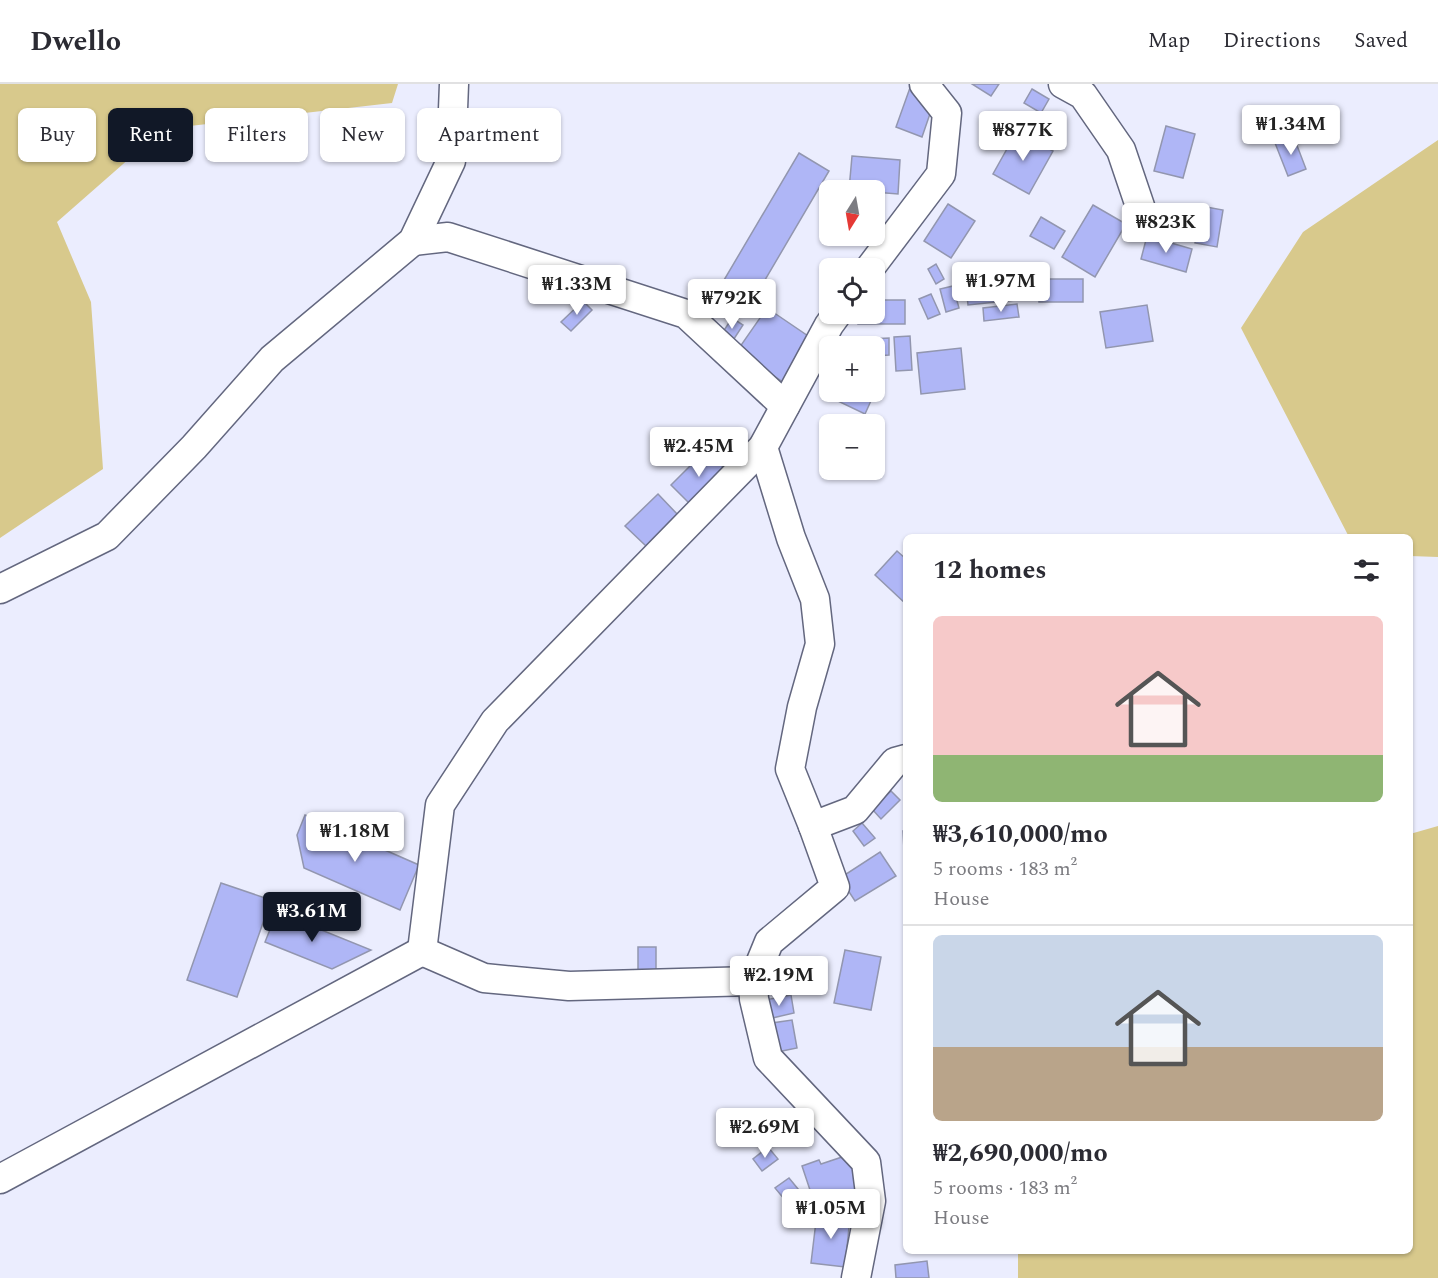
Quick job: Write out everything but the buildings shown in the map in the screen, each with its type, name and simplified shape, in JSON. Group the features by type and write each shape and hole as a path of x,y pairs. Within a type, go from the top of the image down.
{"street":[{"path":"0,589 107,536 194,447 272,359 412,241 451,161 454,84"},
{"path":"877,258 940,174 947,113 924,84"},
{"path":"1063,84 1083,95 1121,150 1144,219"},
{"path":"412,241 448,237 686,314 785,406"},
{"path":"422,951 440,805 495,722 763,447 831,324"},
{"path":"763,447 791,538 815,600 820,644 802,708 790,769 835,887 769,942 753,981 754,999 768,1058 866,1162 871,1201 856,1278"},
{"path":"813,826 855,810 895,762 903,760"},
{"path":"422,951 484,978 569,986 753,981"},
{"path":"0,1179 422,951"}],"shaded area":[{"path":"0,84 398,84 392,103 348,108 320,108 320,111 308,113 308,108 205,108 205,124 193,126 193,108 108,108 108,162 125,162 57,222 91,302 103,469 0,538"},
{"path":"1438,140 1438,557 1413,556 1413,534 1347,534 1241,328 1303,232"},
{"path":"1438,826 1438,1278 1018,1278 1018,1254 1413,1254 1413,833"}]}
